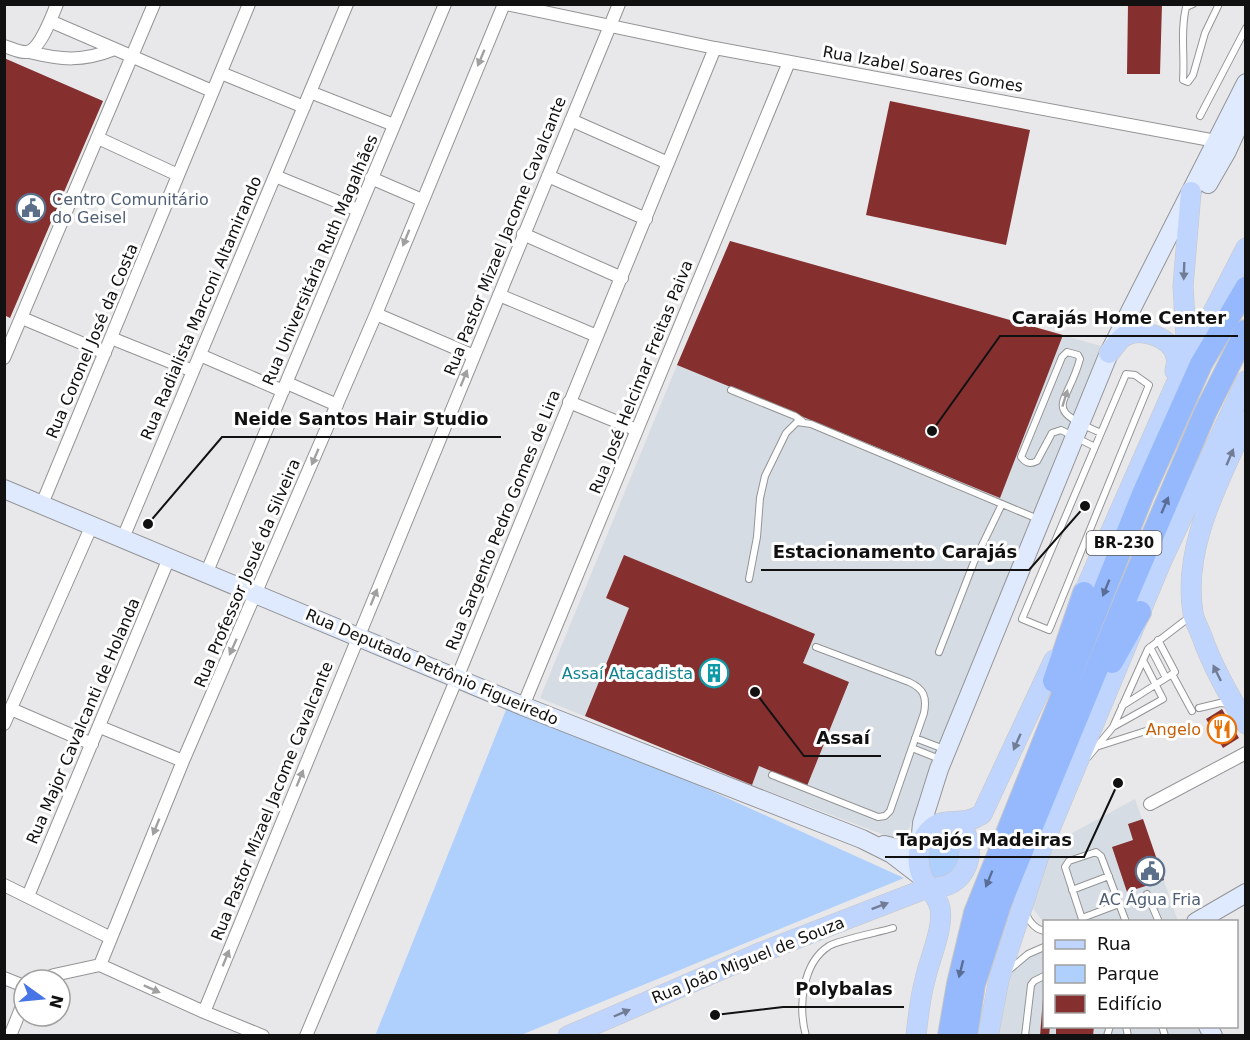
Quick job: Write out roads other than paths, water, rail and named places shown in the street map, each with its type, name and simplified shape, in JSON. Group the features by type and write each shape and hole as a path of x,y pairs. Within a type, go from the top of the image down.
{"highway":[{"name":"BR-230","path":"966,1035 985,916 1018,806 1143,494 1201,364 1245,288"},
{"name":"BR-230","path":"949,1035 958,984 985,916 1042,800 1186,457 1245,331"},
{"path":"1018,806 1041,717 1084,593"},
{"path":"1042,800 1140,612"}],"main road":[{"path":"1175,386 1186,339 1183,286 1191,192"},
{"path":"1175,386 1245,248"},
{"path":"1109,353 1125,336 1138,333 1152,334 1166,342 1176,356 1175,386"},
{"name":"BR-230","path":"1140,612 1245,381"},
{"name":"BR-230","path":"1084,593 1175,386"},
{"path":"1245,421 1207,512 1196,546 1192,581 1193,614 1206,649 1245,724"},
{"path":"916,1035 924,983 941,920 936,896 926,882 919,863 920,846 936,825 944,821 958,823 973,820 982,814 1084,593"},
{"path":"988,1035 999,979 1039,855 1140,612"},
{"path":"926,882 940,888 952,884 963,874 970,847 968,837 958,823"},
{"name":"Rua João Miguel de Souza","path":"568,1035 926,882"}],"street":[{"path":"24,52 38,44 57,4"},
{"path":"4,358 154,4"},
{"name":"Rua Coronel José da Costa","path":"42,504 249,4"},
{"name":"Rua Radialista Marconi Altamirando","path":"123,538 347,4"},
{"name":"Rua Universitária Ruth Magalhães","path":"206,574 445,4"},
{"name":"Rua Izabel Soares Gomes","path":"505,4 715,48 1222,146"},
{"name":"Rua Professor Josué da Silveira","path":"100,965 183,761 257,594 505,4"},
{"name":"Rua Pastor Mizael Jacome Cavalcante","path":"204,1012 619,4"},
{"path":"50,21 212,91"},
{"path":"4,46 56,58 77,59 92,58 115,49"},
{"name":"Rua Sargento Pedro Gomes de Lira","path":"306,1035 457,678 715,48"},
{"name":"Rua José Helcimar Freitas Paiva","path":"523,706 789,62"},
{"path":"221,73 304,107"},
{"path":"1124,325 1151,286 1189,219 1222,146 1245,83"},
{"path":"310,92 394,125"},
{"path":"920,846 922,823 943,760 1109,353 1143,282 1191,192 1245,109"},
{"path":"571,120 668,162"},
{"path":"98,138 178,175"},
{"path":"275,176 358,210"},
{"path":"548,176 646,219"},
{"path":"371,178 422,200"},
{"path":"523,234 622,278"},
{"path":"499,295 597,336"},
{"path":"376,314 474,356"},
{"path":"22,318 105,353"},
{"path":"111,338 193,371"},
{"path":"200,355 337,405"},
{"path":"569,402 637,430"},
{"name":"Rua Deputado Petrônio Figueiredo","path":"4,489 523,706 862,839 892,854 926,882"},
{"path":"4,724 92,525"},
{"name":"Rua Major Cavalcanti de Holanda","path":"28,896 169,558"},
{"path":"11,709 92,744"},
{"path":"100,727 183,761"},
{"path":"1150,804 1245,753"},
{"path":"943,760 938,789 942,807 958,823"},
{"name":"Rua Deputado Petrônio Figueiredo","path":"862,839 900,849 920,846"},
{"path":"4,885 111,938"},
{"path":"1198,920 1245,893"},
{"path":"72,970 100,965 204,1012 263,1035"}],"lane":[{"path":"1193,4 1186,8 1183,18 1182,60 1184,80 1188,82 1193,75 1205,33 1220,4"},
{"path":"1200,116 1245,28"},
{"path":"1095,447 1078,431 1062,408 1063,399 1080,359 1078,355 1067,352 1062,357 1021,457 1028,463 1033,464 1037,461 1052,433 1056,430 1078,431 1101,433"},
{"path":"1126,374 1143,379 1149,385 1049,630 1022,619 1095,447 1126,374"},
{"path":"731,390 1042,520"},
{"path":"748,579 757,537 760,498 765,476 791,425 803,421"},
{"path":"939,652 974,562 1002,504"},
{"path":"1075,770 1113,727 1150,647 1193,614"},
{"path":"1122,706 1175,672 1158,640"},
{"path":"772,775 878,818 890,811 912,748 926,702 924,693 919,687 816,647"},
{"path":"1150,647 1192,711"},
{"path":"1113,727 1163,699 1143,660"},
{"path":"1199,708 1220,703 1234,705"},
{"path":"1098,746 1152,729"},
{"path":"915,738 943,760"},
{"path":"912,748 943,760"},
{"path":"1119,903 1083,920 1065,867 1070,861 1099,853 1109,876 1126,920"},
{"path":"1072,890 1109,876"},
{"path":"1147,894 1159,920"},
{"path":"1023,905 1030,922 1043,931"},
{"path":"806,1035 803,1010 805,977 816,960 830,945 893,928"},
{"path":"999,979 1028,954 1043,947"},
{"path":"1025,1035 1031,985 1043,976"}],"place":[{"name":"Centro Comunitário do Geisel","path":"31,208"},
{"name":"Carajás Home Center","path":"932,431"},
{"name":"Estacionamento Carajás","path":"1085,506"},
{"name":"Neide Santos Hair Studio","path":"148,524"},
{"name":"Assaí Atacadista","path":"714,673"},
{"name":"Assaí","path":"755,692"},
{"name":"Angelo","path":"1222,729"},
{"name":"Tapajós Madeiras","path":"1118,783"},
{"name":"AC Água Fria","path":"1150,871"},
{"name":"Polybalas","path":"715,1015"}]}
